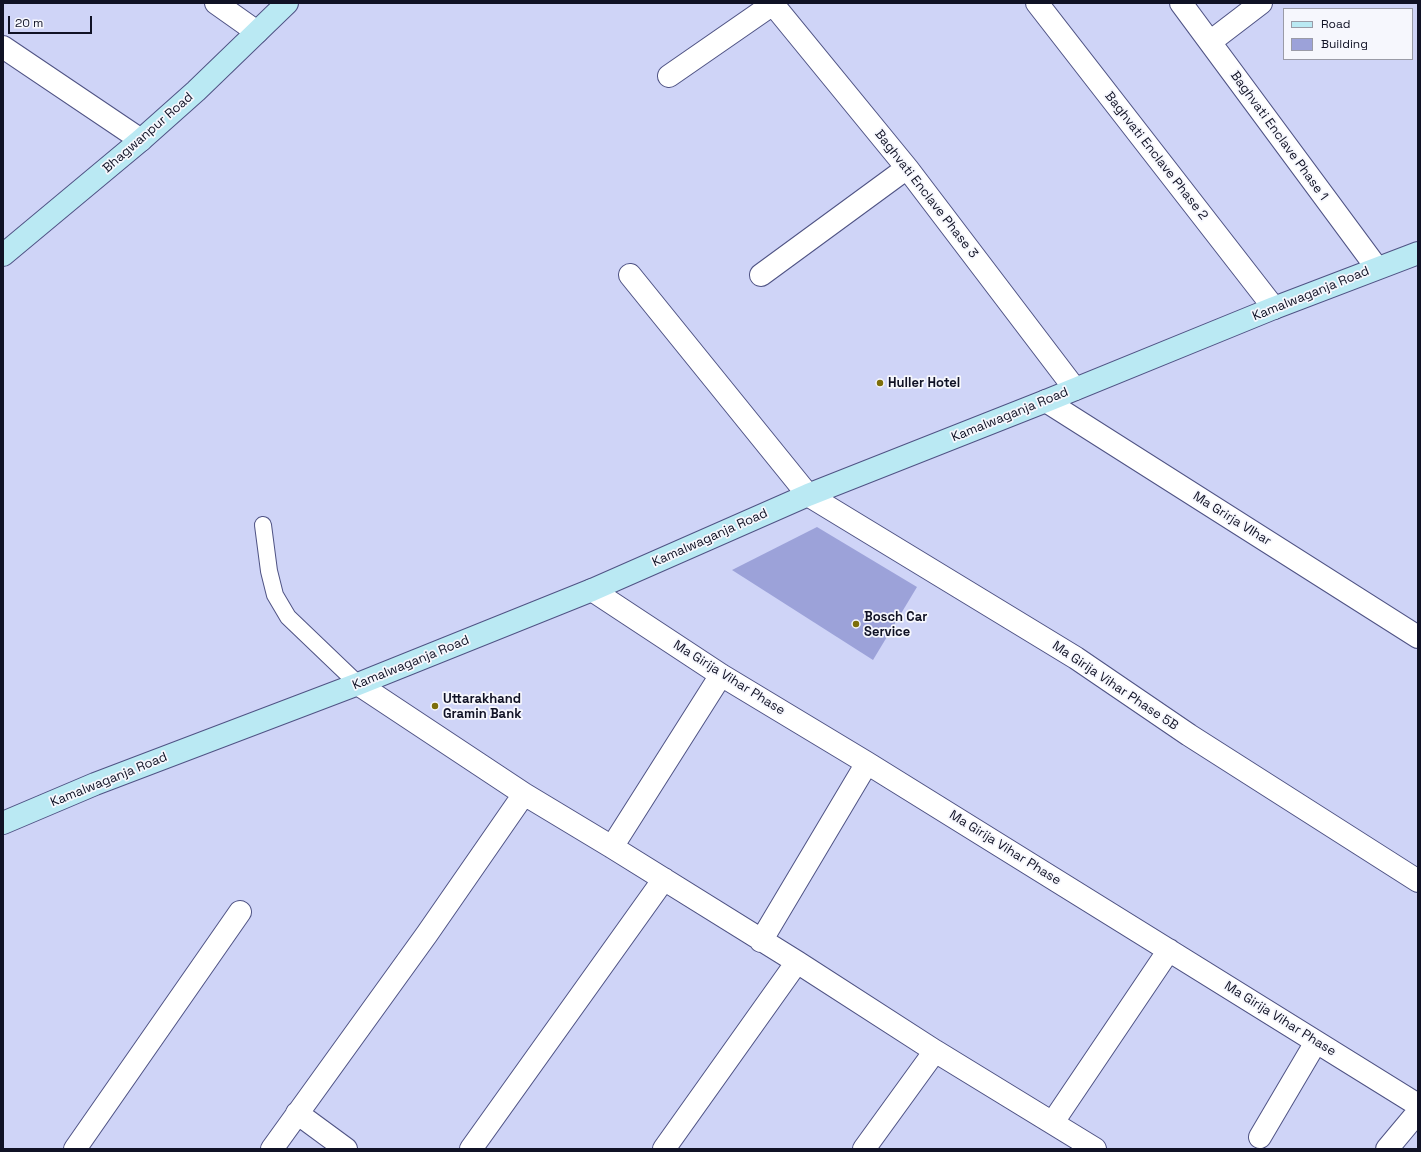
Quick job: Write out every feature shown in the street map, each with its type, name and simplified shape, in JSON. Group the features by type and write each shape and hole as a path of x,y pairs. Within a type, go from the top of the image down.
{"main road":[{"name":"Bhagwanpur Road","path":"3,255 141,140 196,91 287,3"},
{"name":"Kamalwaganja Road","path":"3,823 95,784 358,684 592,590 808,495 1046,401 1274,308 1418,253"}],"street":[{"path":"216,3 257,32"},
{"path":"669,76 773,3"},
{"name":"Baghvati Enclave Phase 3","path":"773,3 907,168 1075,389"},
{"name":"Baghvati Enclave Phase 2","path":"1037,3 1274,308"},
{"name":"Baghvati Enclave Phase 1","path":"1181,3 1377,268"},
{"path":"1210,42 1261,3"},
{"path":"3,46 141,140"},
{"path":"761,275 907,168"},
{"name":"Ma Girija Vihar Phase 5B","path":"630,275 808,495 1076,658 1189,735 1418,881"},
{"name":"Ma Grirja VIhar","path":"1046,401 1418,637"},
{"name":"Ma Girija Vihar Phase","path":"592,590 721,675 867,763 1418,1106"},
{"path":"612,847 721,675"},
{"path":"358,684 524,794 664,879 935,1051 1053,1122 1092,1148"},
{"path":"761,940 867,763"},
{"path":"272,1149 427,934 524,794"},
{"path":"471,1149 664,879"},
{"path":"75,1149 240,912"},
{"path":"1053,1122 1169,950"},
{"path":"664,1149 797,962"},
{"path":"1260,1137 1316,1042"},
{"path":"864,1149 935,1051"},
{"path":"1387,1149 1418,1112"},
{"path":"297,1113 346,1149"}],"lane":[{"path":"263,525 269,571 275,594 288,617 358,684"}],"building":[{"name":"Bosch Car Service","path":"817,527 917,587 873,660 732,570"}],"place":[{"name":"Huller Hotel","path":"880,383"},
{"name":"Bosch Car Service","path":"856,624"},
{"name":"Uttarakhand Gramin Bank","path":"435,706"}]}
